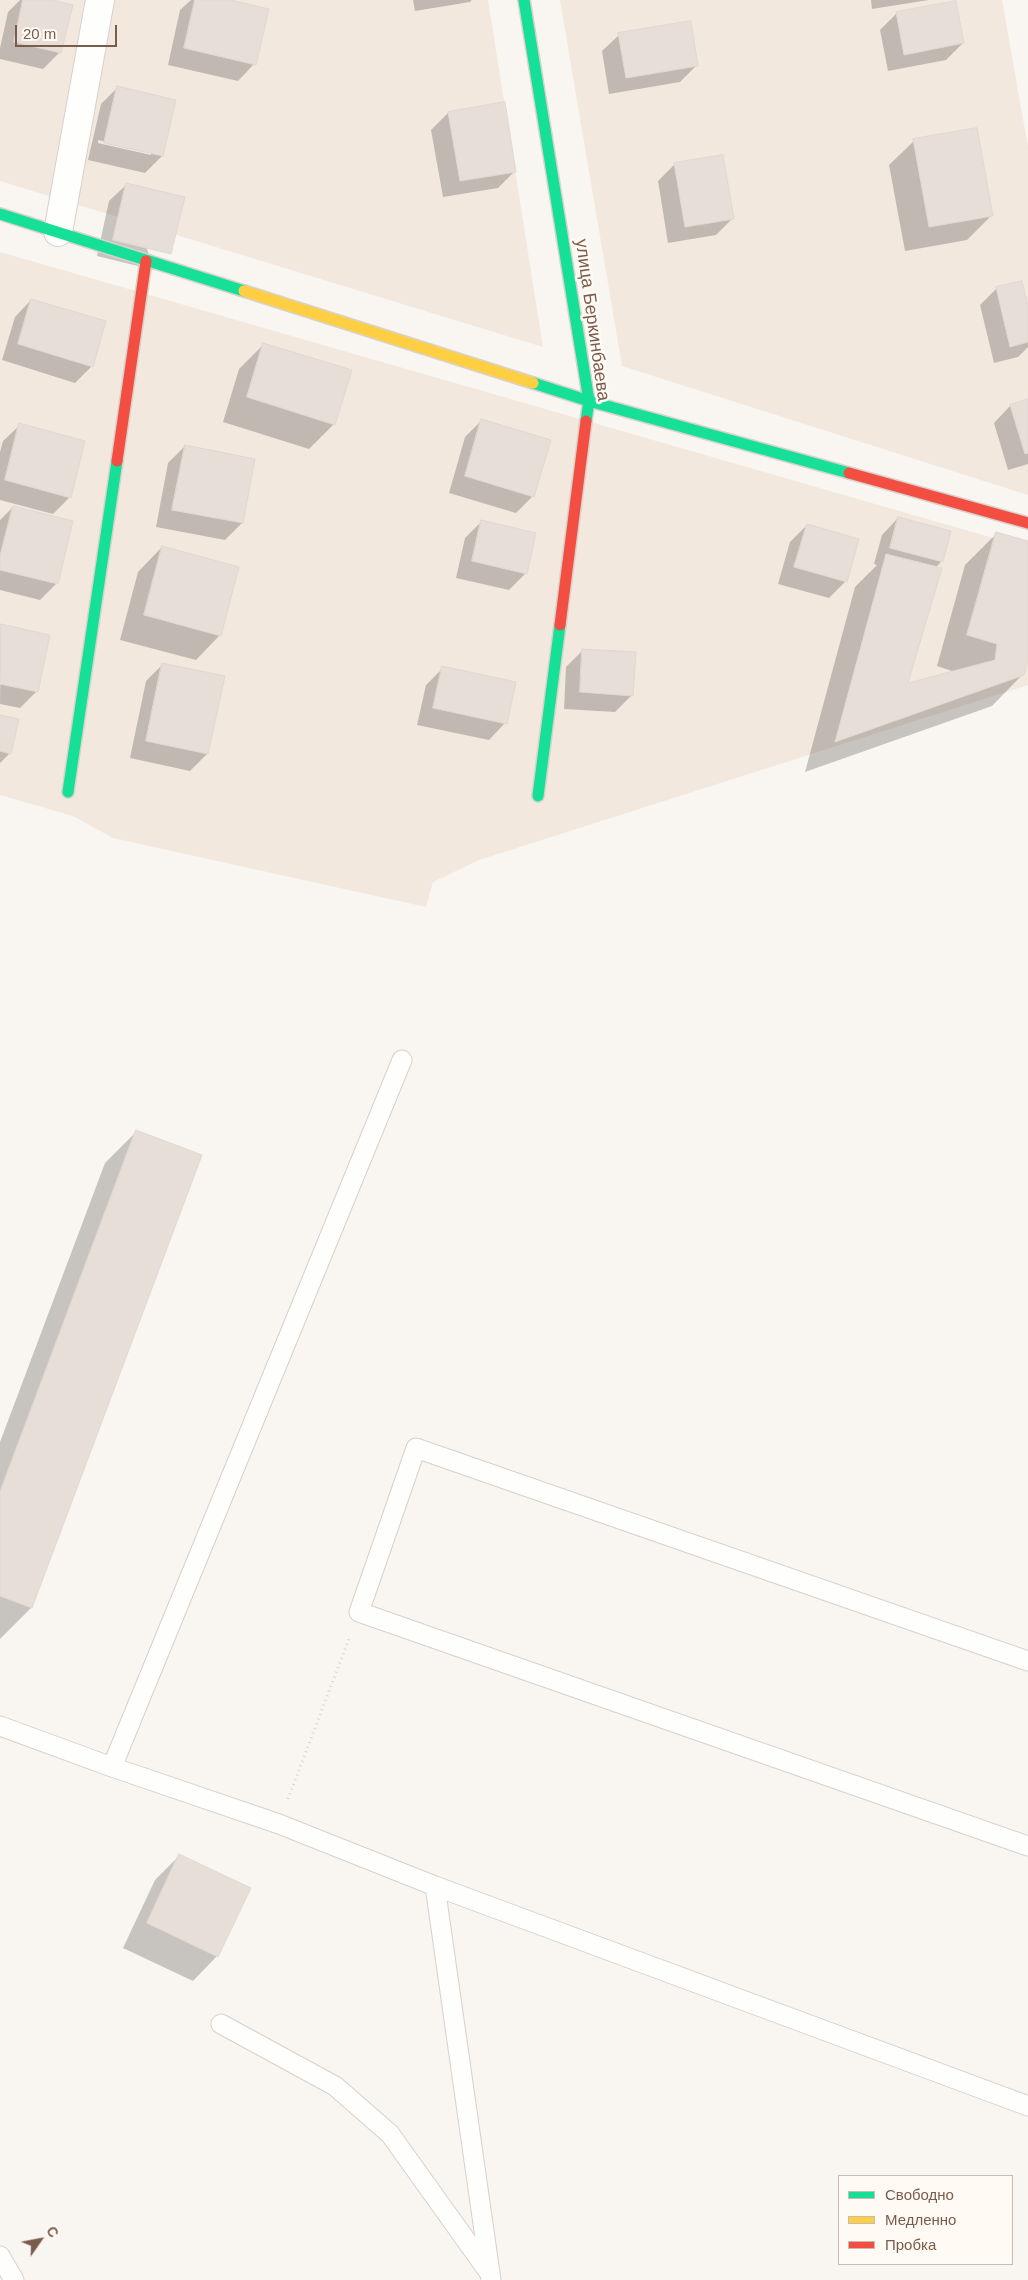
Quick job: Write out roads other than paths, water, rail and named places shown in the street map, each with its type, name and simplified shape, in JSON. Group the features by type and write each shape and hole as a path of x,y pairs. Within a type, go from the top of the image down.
{"street":[{"path":"58,232 100,0"},
{"name":"улица Беркинбаева","path":"524,0 589,400 538,796"},
{"path":"0,214 589,400 1028,523"},
{"path":"68,792 146,261"}],"lane":[{"path":"112,1767 402,1060"},
{"path":"1028,1660 416,1448 359,1612 1028,1846"},
{"path":"0,1726 112,1767 279,1824 435,1886 1028,2106"},
{"path":"435,1886 491,2278"},
{"path":"221,2024 335,2086 390,2134 491,2278"},
{"path":"0,2256 14,2280"}]}
